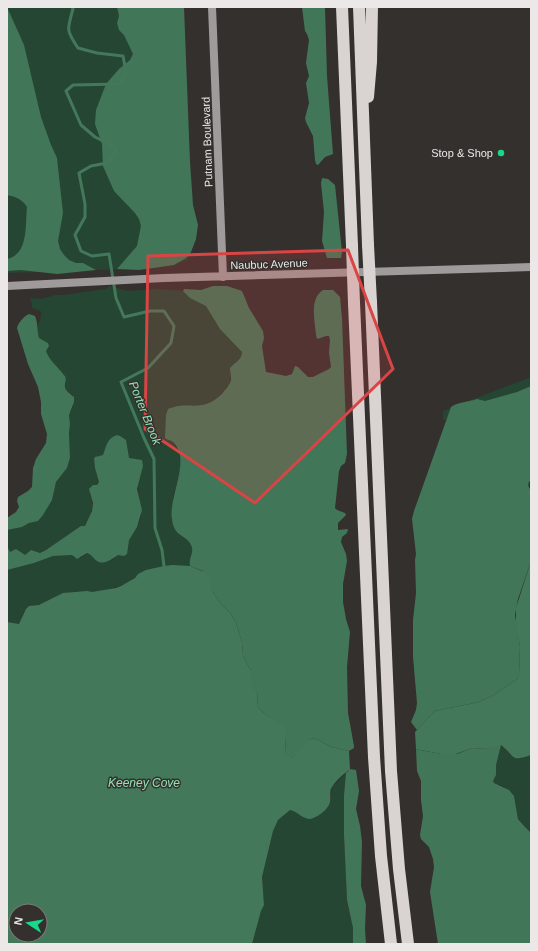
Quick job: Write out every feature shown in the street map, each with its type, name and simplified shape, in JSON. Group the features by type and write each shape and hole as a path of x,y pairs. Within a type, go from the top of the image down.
{"highway":[{"path":"342,7 374,757 381,856 391,944"},
{"path":"359,7 391,771 399,869 408,944"},
{"path":"364,116 369,97 372,7"}],"main road":[{"name":"Putnam Boulevard","path":"212,7 223,277"},
{"name":"Naubuc Avenue","path":"7,286 123,280 531,267"}],"highlighted area":[{"path":"348,250 393,369 255,503 145,429 148,256"}],"shaded area":[{"path":"7,7 180,7 188,260 156,268 7,273"},
{"path":"7,7 24,45 41,117 57,158 63,213 58,241 60,249 69,260 76,263 83,263 96,270 57,274 21,270 7,271 7,259 14,256 22,245 26,230 27,207 18,199 7,195"},
{"path":"117,7 184,7 190,162 193,205 198,225 196,239 191,252 186,258 174,265 139,270 117,269 137,246 141,226 135,213 114,191 103,166 102,144 95,124 96,110 106,84 119,69 130,60 133,54 124,35 119,30 117,23 119,16"},
{"path":"302,7 325,7 327,76 333,154 325,157 318,165 316,164 315,160 313,136 305,118 309,103 306,83 309,76 306,63 309,40 305,31"},
{"path":"322,178 328,179 335,185 342,252 341,258 327,258 322,241 324,212 321,183"},
{"path":"109,286 128,291 159,289 184,291 231,290 229,338 242,352 241,359 232,366 227,390 209,404 173,407 167,439 171,441 177,449 180,459 180,474 174,495 173,506 178,534 192,546 190,566 164,566 138,574 124,584 111,589 93,592 68,593 43,604 29,607 24,612 22,620 19,624 7,622 7,570 53,556 72,555 74,558 81,558 87,553 93,556 98,562 112,560 118,555 107,444 103,455 95,457 94,463 99,482 97,485 93,486 90,493 92,502 91,514 85,526 39,553 31,550 25,555 10,553 7,546 7,530 22,527 29,523 38,521 52,500 56,482 67,468 70,458 69,415 73,407 73,395 66,390 66,379 64,375 46,351 49,346 47,342 39,338 38,326 41,318 41,311 32,308 30,298 41,299 55,295 106,289","holes":["136,458 143,466 138,485 141,517 137,527"]},
{"path":"213,286 227,286 242,291 249,308 263,331 264,338 262,346 266,372 286,376 292,374 295,366 308,377 313,377 331,367 329,336 317,339 314,305 319,294 323,290 333,290 340,297 347,454 345,463 341,466 339,471 335,508 346,515 338,523 338,530 348,529 347,533 342,537 341,542 347,561 343,584 343,602 350,632 347,667 348,713 354,748 349,751 331,747 314,738 311,739 299,753 292,758 288,758 285,753 286,736 272,719 258,707 257,691 251,685 251,671 243,656 242,642 236,623 231,614 221,604 213,592 203,571 190,566 192,551 191,545 175,530 173,525 173,500 180,468 180,459 178,450 173,442 165,438 166,415 168,409 208,404 215,400 229,386 231,380 230,368 240,359 242,355 242,352 220,329 206,306 190,298 183,291 184,289 201,290"},
{"path":"29,314 35,316 39,338 48,343 49,346 46,351 47,354 65,376 65,386 67,392 74,397 74,402 69,415 70,458 67,468 56,482 52,500 38,521 29,523 22,527 7,530 7,518 16,512 19,507 17,501 18,497 32,487 33,468 36,459 46,443 47,434 41,414 41,402 38,387 28,364 17,328 25,316"},
{"path":"531,377 531,417 443,420 443,411"},
{"path":"531,386 531,480 528,485 531,490 531,561 518,599 515,615 520,646 519,675 517,679 494,695 479,702 435,711 417,730 411,722 417,703 413,657 413,620 416,593 416,554 412,519 414,511 451,407 477,399 485,401 517,392"},
{"path":"117,435 126,440 129,458 142,460 143,466 137,489 142,510 137,527 129,540 127,554 124,556 118,555 103,563 97,561 87,553 77,559 72,555 53,556 7,570 7,546 10,552 16,549 25,555 31,550 40,553 81,526 85,526 92,511 93,503 89,489 93,485 97,485 99,482 94,459 95,457 103,455 111,438"},
{"path":"501,745 511,755 517,758 531,755 531,833 523,826 518,818 514,796 503,786 494,783 493,781 496,775 496,765"},
{"path":"501,745 496,765 496,775 493,781 494,783 509,790 514,796 518,819 531,833 531,944 438,944 430,892 434,867 433,859 429,847 421,839 420,835 423,816 421,781 417,771 416,749 441,754 457,754 472,748 486,749"},
{"path":"350,769 356,770 359,791 356,809 362,842 361,886 366,905 366,944 353,944 353,928 347,900 344,795 346,773"},
{"path":"346,773 344,795 344,835 347,900 353,928 353,944 252,944 264,905 262,877 273,831 278,820 290,810 295,811 300,815 315,818 328,807 330,804 332,787"}],"water":[{"path":"531,561 531,755 516,758 501,745 486,749 472,748 453,755 416,749 415,732 435,711 479,702 494,695 517,679 519,675 520,646 516,625 516,608"},
{"name":"Keeney Cove","path":"173,565 190,566 207,573 213,592 221,604 231,614 236,623 242,642 243,656 251,671 251,684 257,691 258,707 265,714 285,728 285,753 288,757 292,758 311,739 314,738 331,747 349,751 350,769 334,784 331,789 329,805 318,815 312,819 309,819 290,810 278,820 273,831 262,877 264,905 252,944 7,944 7,622 19,624 29,606 39,605 63,593 92,592 116,588 135,578 138,574 146,570"}],"waterway":[{"name":"Porter Brook","path":"72,7 73,9 69,30 71,37 78,48 97,53 123,56 126,72 120,84 73,85 66,91 81,125 95,137 115,147 115,154 107,163 91,166 79,173 85,204 85,217 75,235 81,251 92,256 109,254 116,298 124,317 150,311 164,311 174,326 171,343 148,368 121,382 154,459 155,528 162,550 164,566"}],"place":[{"name":"Stop & Shop","path":"501,153"}]}
